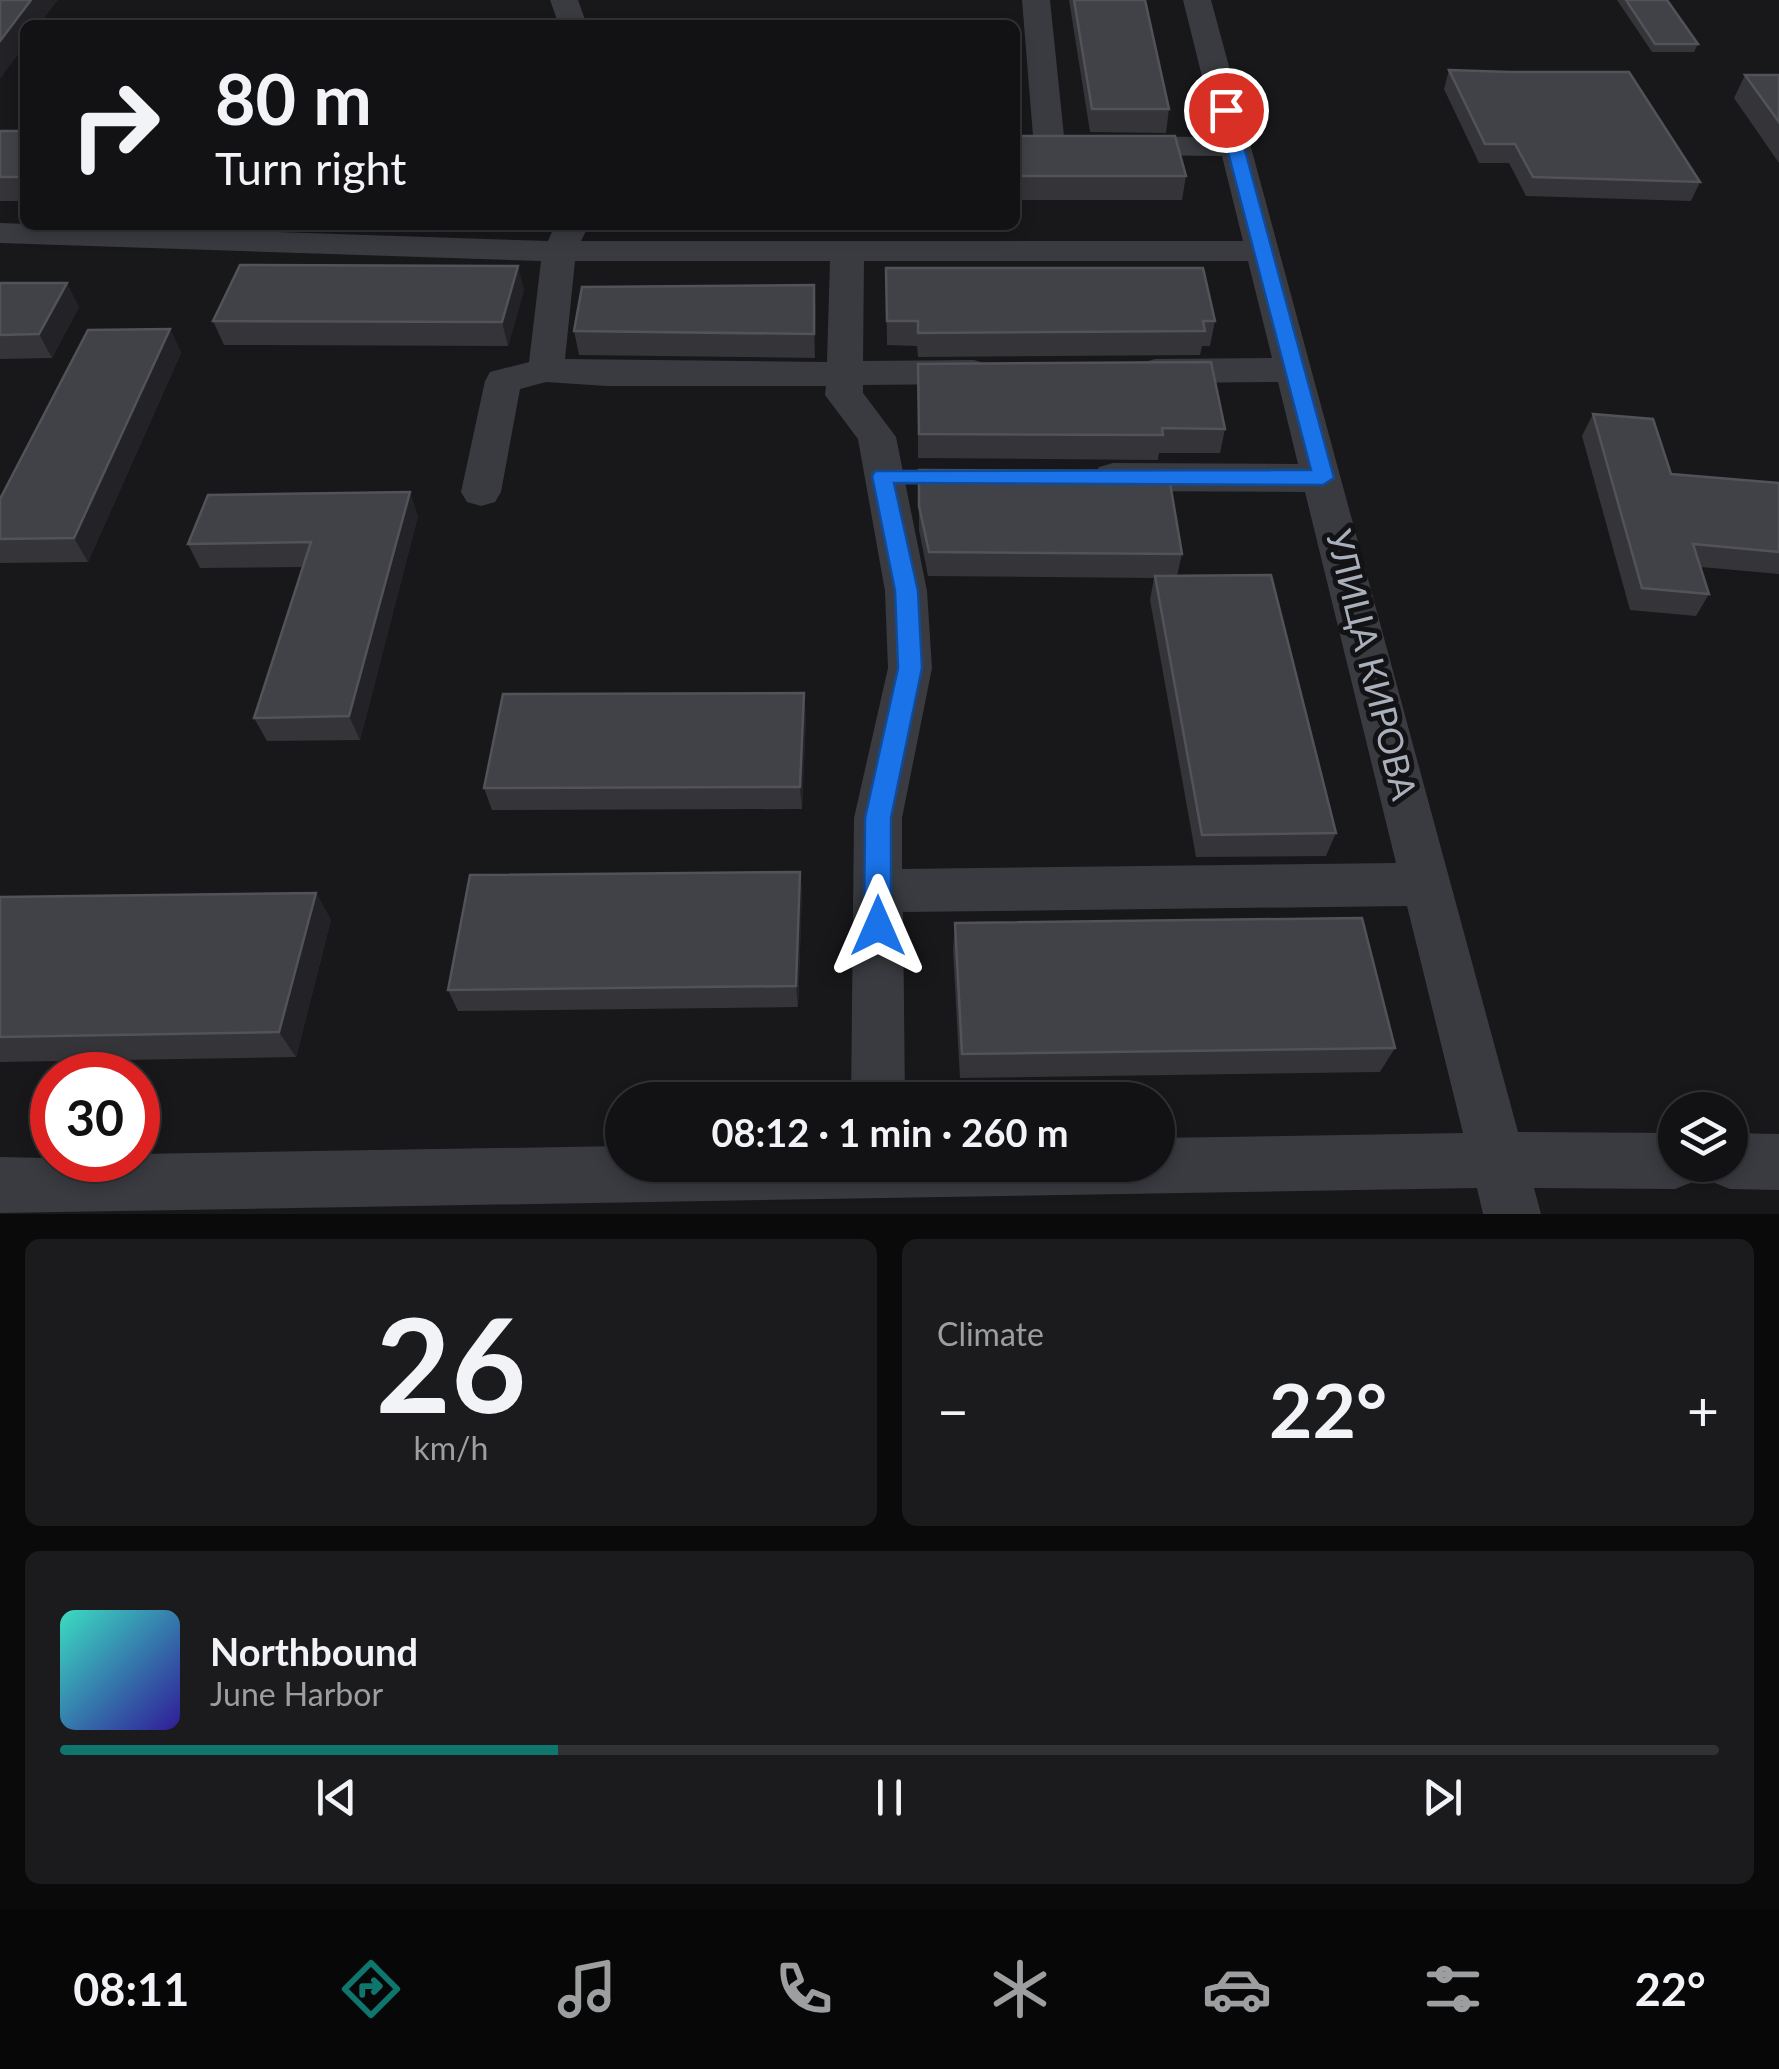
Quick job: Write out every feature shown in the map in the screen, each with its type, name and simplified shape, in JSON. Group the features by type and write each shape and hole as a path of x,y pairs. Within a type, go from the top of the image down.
{"street":[{"path":"1036,0 1049,145"},
{"name":"УЛИЦА КИРОВА","path":"1197,0 1512,1214"},
{"path":"1020,144 1235,147"},
{"path":"0,234 566,238 847,248 1262,252"},
{"path":"546,370 566,238"},
{"path":"847,248 844,394 901,476 910,668 878,818 878,1082"},
{"path":"481,492 503,381 546,370 606,374 1001,372"},
{"path":"1118,371 1293,370"},
{"path":"1074,477 1323,478"},
{"path":"878,891 1427,884"},
{"path":"1175,1164 1658,1161"},
{"path":"1748,1161 1779,1162"},
{"path":"0,1185 605,1173"}],"building":[{"path":"0,0 31,0 0,41"},
{"path":"1074,0 1145,0 1169,109 1092,109"},
{"path":"1626,0 1667,0 1698,44 1655,44"},
{"path":"1449,70 1629,72 1700,182 1533,177 1515,144 1485,144"},
{"path":"1745,75 1779,75 1779,122"},
{"path":"0,131 20,131 20,177 0,177"},
{"path":"1020,136 1175,136 1186,176 1020,176"},
{"path":"240,265 518,266 502,322 213,321"},
{"path":"886,268 1203,268 1215,321 1203,321 1205,331 918,333 918,321 887,321"},
{"path":"0,283 67,283 39,334 0,335"},
{"path":"814,285 814,334 574,331 582,287"},
{"path":"170,329 74,538 0,539 0,499 88,330"},
{"path":"1211,362 1225,429 1162,428 1163,435 919,434 918,364"},
{"path":"1593,414 1653,419 1671,474 1779,483 1779,552 1693,544 1709,594 1642,588"},
{"path":"919,470 1168,471 1182,554 929,552 919,506"},
{"path":"410,492 349,716 254,718 311,542 188,544 208,495"},
{"path":"1271,575 1336,833 1202,835 1155,576"},
{"path":"804,693 800,787 484,788 503,694"},
{"path":"800,872 796,986 448,990 470,875"},
{"path":"316,893 279,1032 0,1037 0,897"},
{"path":"1362,918 1395,1048 962,1054 955,923"}],"route":[{"path":"878,926 878,818 910,668 906,591 882,476 1323,478 1226,110"}]}
